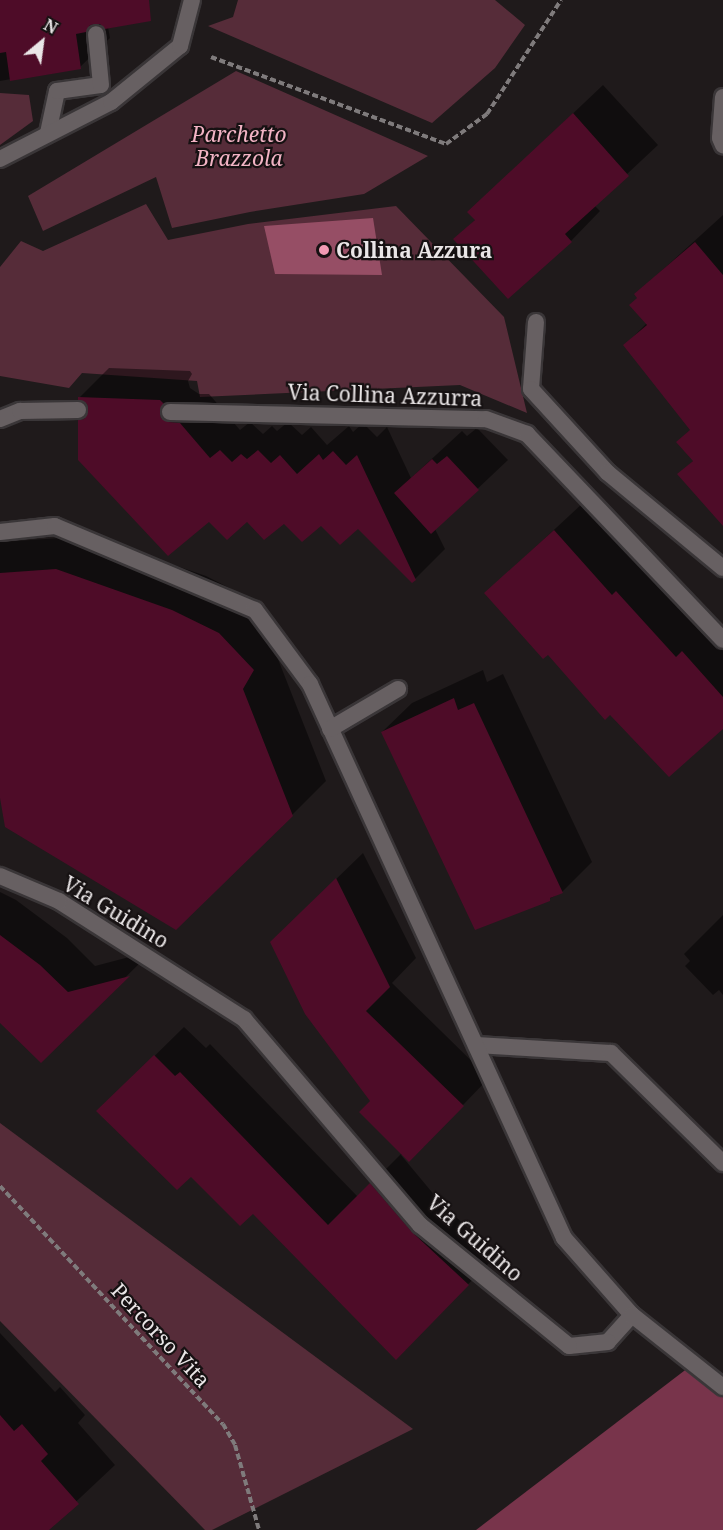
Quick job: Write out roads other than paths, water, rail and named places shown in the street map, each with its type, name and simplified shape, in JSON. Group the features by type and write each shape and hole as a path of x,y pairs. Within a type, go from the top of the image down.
{"street":[{"path":"0,159 111,102 180,46 192,0"},
{"path":"48,133 57,91 101,85 96,34"},
{"path":"723,97 720,138 723,145"},
{"path":"536,322 531,389 608,473 723,568"},
{"path":"0,419 20,411 78,410"},
{"name":"Via Collina Azzurra","path":"170,412 486,419 527,434 723,640"},
{"path":"0,532 55,526 255,610 310,684 564,1238 632,1315 723,1387"},
{"path":"330,729 398,689"},
{"name":"Via Guidino","path":"0,876 59,901 244,1019 420,1225 569,1346 608,1342 632,1315"},
{"path":"476,1045 611,1053 723,1163"}],"place":[{"name":"Collina Azzura","path":"324,250"}],"park label":[{"name":"Parchetto Brazzola","path":"239,146"}]}
